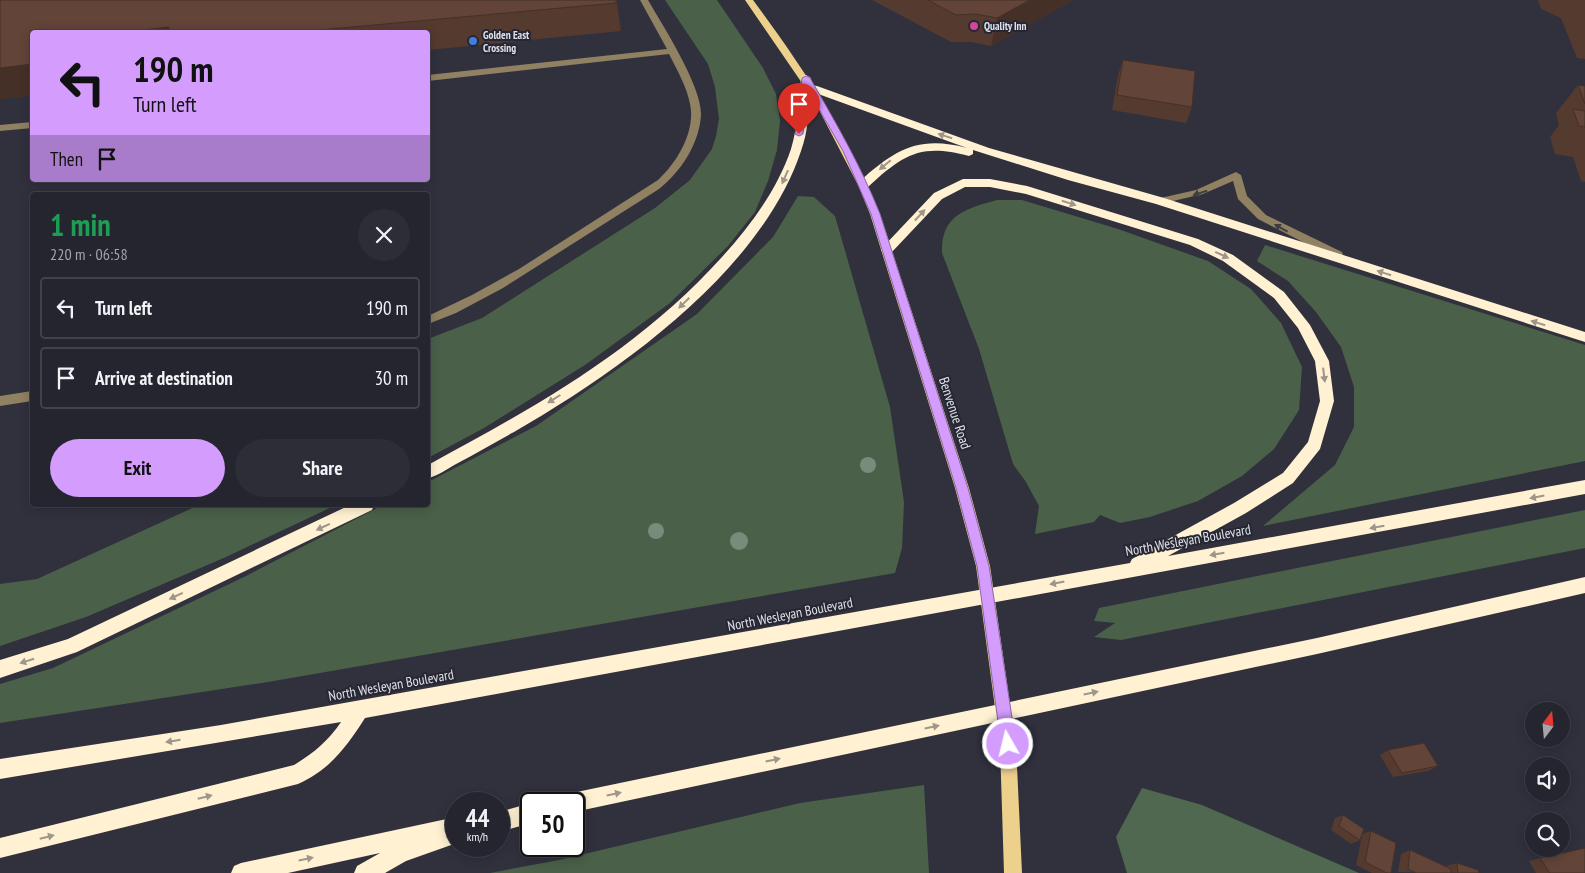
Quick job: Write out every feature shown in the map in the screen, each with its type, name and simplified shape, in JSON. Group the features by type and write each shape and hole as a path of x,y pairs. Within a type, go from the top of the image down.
{"highway":[{"path":"430,471 516,424 620,358 665,322 727,261 770,206 783,180 796,148 809,83 893,120 1116,190"},
{"path":"864,184 888,162 906,152 930,148 959,149 1049,176 1160,201 1585,337"},
{"path":"887,250 938,196 963,183 999,185 1027,190 1194,242 1228,258 1279,295 1303,325 1322,361 1327,401 1315,445 1288,478 1240,508 1126,570"},
{"name":"North Wesleyan Boulevard","path":"0,769 359,710 681,653 1126,570 1390,525 1585,487"},
{"path":"0,669 71,646 362,507"},
{"path":"585,800 1307,648 1585,585"},
{"path":"0,848 298,774 321,760 338,742 359,710"},
{"path":"241,873 445,829"},
{"path":"364,873 401,854 445,838"}],"main road":[{"name":"Benvenue Road","path":"750,0 809,83 864,184 887,250 962,488 983,566 1008,744 1013,873"}],"lane":[{"path":"430,319 450,311 503,282 666,178 688,148 697,112 672,51 644,0"},
{"path":"430,78 672,51"},
{"path":"0,128 30,125"},
{"path":"1160,201 1188,197 1208,190 1236,175 1242,198 1262,217 1290,233 1356,264"},
{"path":"0,401 30,396"}],"green space":[{"path":"665,0 717,0 763,68 776,94 780,121 777,150 768,181 755,212 728,246 670,303 585,365 484,428 430,457 430,338 482,318 655,208 690,180 712,149 719,119 715,87 708,64"},
{"path":"798,196 814,197 835,216 890,407 904,502 902,548 895,573 268,682 0,723 0,684 53,668 246,576 379,507 430,507 430,481 536,426 697,314 773,237"},
{"path":"997,200 1022,200 1118,229 1208,261 1251,289 1281,323 1302,367 1299,410 1274,449 1242,476 1198,501 1150,517 1120,523 1100,515 1094,522 1035,534 1039,506 1026,482 1013,464 979,349 942,253 946,230 957,216 975,207"},
{"path":"1265,245 1585,345 1585,461 1263,526 1335,465 1354,427 1354,387 1341,347 1316,312 1288,281 1257,261"},
{"path":"195,507 332,507 226,557 86,617 0,646 0,584 37,579"},
{"path":"1585,510 1585,548 1121,640 1094,637 1115,623 1094,621 1099,608"},
{"path":"924,785 929,873 490,873 572,857 585,857 585,854 800,803"},
{"path":"1142,788 1202,805 1359,873 1127,873 1116,837"}],"building":[{"name":"Golden East Crossing","path":"0,0 616,0 616,3 319,30 168,30 169,27 143,30 30,30 30,64 0,68"},
{"path":"928,0 1030,0 997,18 976,14 956,15"},
{"path":"1123,60 1195,71 1192,107 1117,95"},
{"path":"1578,85 1585,86 1585,104"},
{"path":"1573,109 1585,111 1585,127 1579,126"},
{"path":"1424,743 1438,766 1402,773 1388,750"},
{"path":"1343,815 1364,829 1360,840 1339,826"},
{"path":"1371,831 1396,843 1391,873 1387,873 1365,862"},
{"path":"1585,848 1585,873 1550,873 1540,858 1570,857 1570,851"},
{"path":"1410,850 1451,869 1451,873 1416,873 1408,869"},
{"path":"1457,863 1478,870 1479,873 1458,873"}],"place":[{"name":"Quality Inn","path":"974,26"},
{"name":"Golden East Crossing","path":"473,41"}],"route":[{"path":"799,134 806,78 848,151 864,184 962,488 983,566 1008,744"}]}
